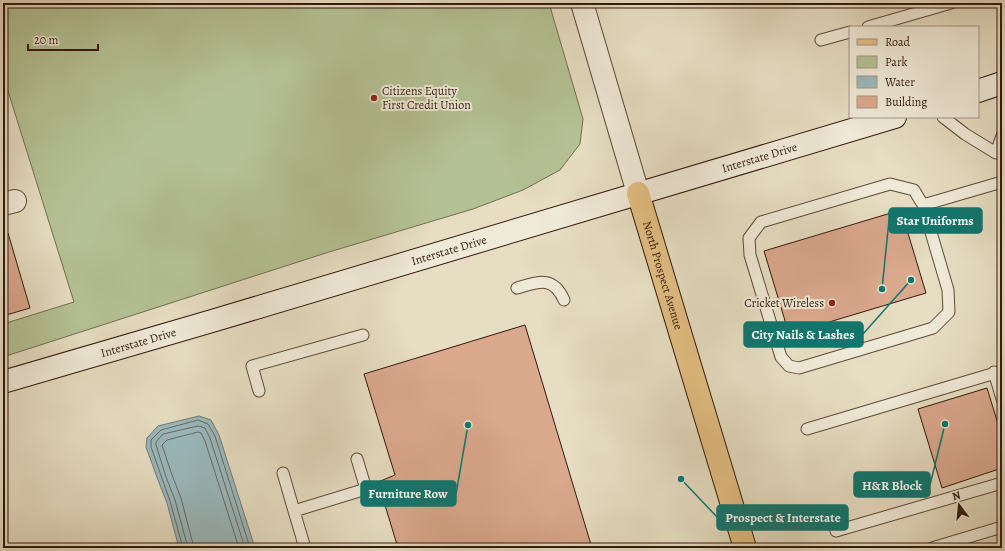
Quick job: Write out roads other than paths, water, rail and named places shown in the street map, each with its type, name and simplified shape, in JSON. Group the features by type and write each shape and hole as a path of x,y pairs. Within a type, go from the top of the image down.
{"main road":[{"name":"North Prospect Avenue","path":"582,3 745,548"},
{"path":"979,91 1002,83"},
{"name":"Interstate Drive","path":"3,382 892,118"}],"lane":[{"path":"872,26 952,3"},
{"path":"822,40 849,32"},
{"path":"944,118 965,134 996,154 1002,136"},
{"path":"923,205 1002,182"},
{"path":"890,184 914,190 923,205 948,290 949,312 933,328 799,368 789,366 781,357 750,255 749,238 761,222 890,184"},
{"path":"517,288 539,282 551,284 559,289 564,300"},
{"path":"259,391 252,366 363,335"},
{"path":"807,429 874,410 998,371 1002,399"},
{"path":"294,511 366,489 357,459"},
{"path":"283,473 305,548"},
{"path":"836,531 1002,483"},
{"path":"932,548 1002,528"}],"water":[{"path":"199,416 211,420 219,435 255,548 179,548 167,503 146,447 147,438 158,426"}],"place":[{"name":"Citizens Equity First Credit Union","path":"374,98"},
{"name":"City Nails & Lashes","path":"911,280"},
{"name":"Star Uniforms","path":"882,289"},
{"name":"Cricket Wireless","path":"832,303"},
{"name":"H&R Block","path":"945,424"},
{"name":"Furniture Row","path":"468,425"},
{"name":"Prospect & Interstate","path":"681,479"}]}
